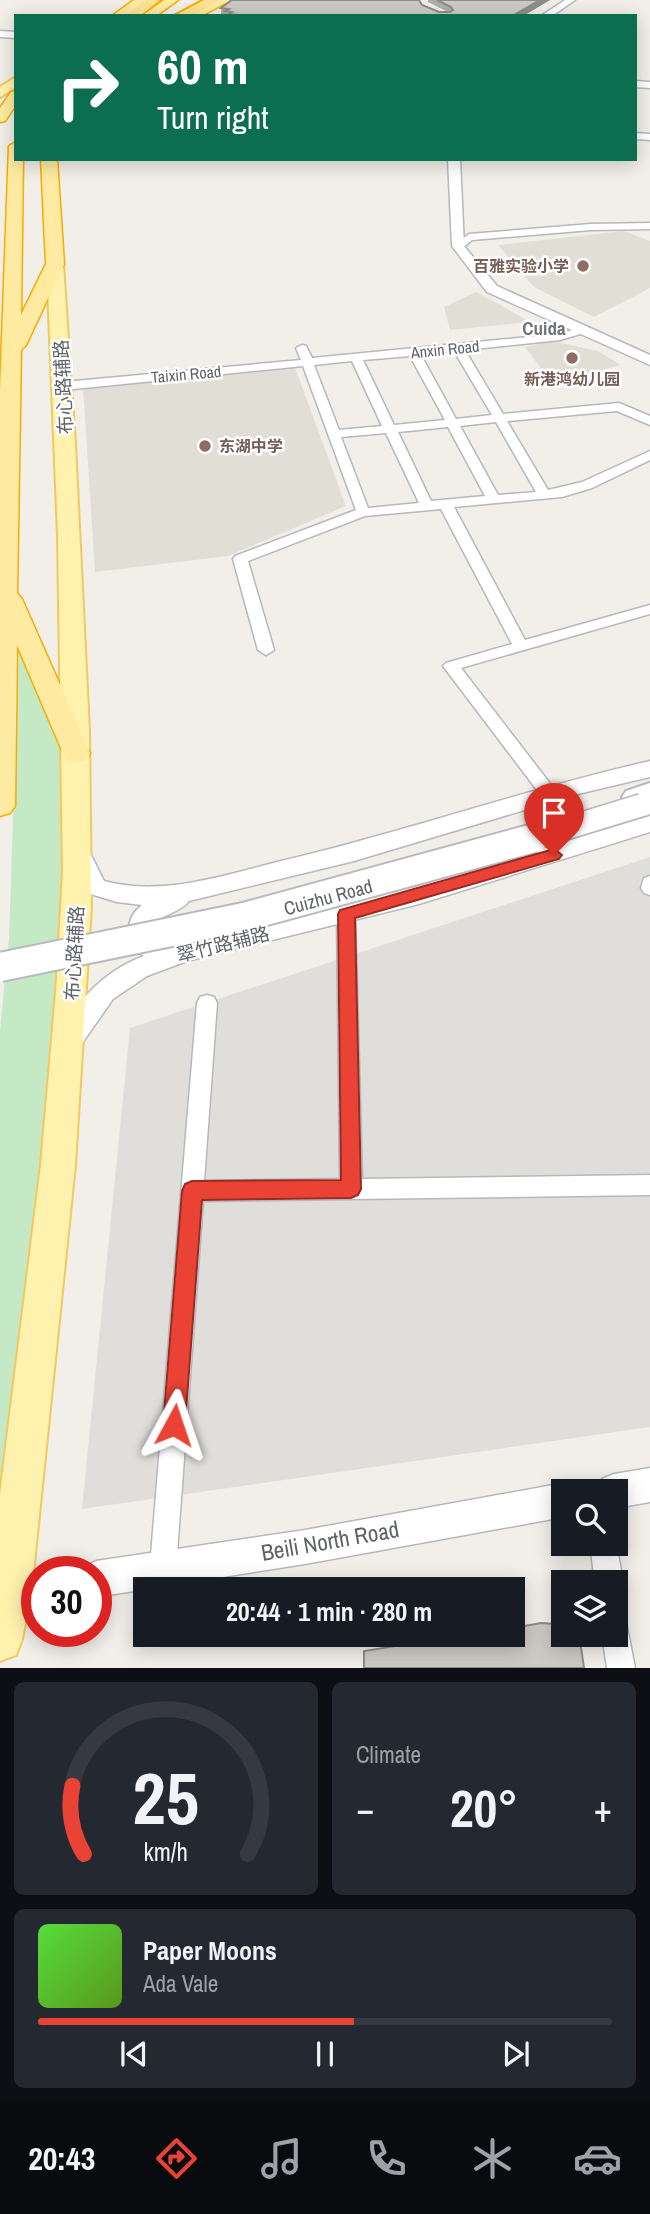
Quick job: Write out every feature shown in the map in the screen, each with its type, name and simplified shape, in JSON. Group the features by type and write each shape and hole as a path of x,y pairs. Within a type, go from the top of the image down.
{"highway":[{"path":"121,14 142,0"},
{"path":"134,14 154,0"},
{"path":"151,14 172,0"},
{"path":"169,14 189,0"},
{"path":"182,14 203,0"},
{"path":"183,14 214,0"},
{"path":"195,14 225,0"},
{"path":"0,118 14,99"},
{"path":"0,126 14,108"},
{"path":"0,806 16,161"},
{"path":"15,181 25,161"},
{"path":"11,355 55,264 49,161"},
{"path":"6,588 76,753"}],"main road":[{"name":"布心路辅路","path":"26,1556 69,1041 78,850 64,386 55,264"},
{"name":"Cuizhu Road","path":"0,954 215,914 347,883 645,804"},
{"name":"Cuizhu Road","path":"0,967 160,937 308,902 397,879 645,804"},
{"name":"布心路辅路","path":"0,1639 21,1595"}],"street":[{"path":"547,14 571,0"},
{"path":"454,161 458,246 492,289 650,361"},
{"path":"458,246 469,237 591,227 650,226"},
{"name":"Anxin Road","path":"307,363 549,339 583,330"},
{"path":"302,348 363,512"},
{"path":"458,348 544,496"},
{"path":"414,352 494,500"},
{"path":"356,358 427,506"},
{"name":"Taixin Road","path":"64,386 307,363"},
{"path":"334,434 619,407 650,421"},
{"path":"266,650 240,559 363,512 544,496 587,485 650,455"},
{"path":"446,505 520,645"},
{"path":"549,794 451,666 650,609"},
{"path":"78,850 95,887 116,895 158,895 200,889 363,851 549,794 650,769"},
{"name":"翠竹路辅路","path":"69,1041 82,1019 108,987 129,972 184,952 346,914 456,884 645,804"},
{"path":"184,952 164,954 149,948 140,937 139,923 143,916 154,909 200,889"},
{"path":"346,914 351,1189"},
{"path":"163,1567 206,1003"},
{"path":"192,1191 650,1185"},
{"path":"628,1489 650,1485"},
{"name":"Beili North Road","path":"112,1575 305,1547 551,1502"},
{"path":"618,1647 621,1668"}],"shaded area":[{"name":"百雅实验小学","path":"624,231 650,241 650,288 594,317 534,287 498,245"},
{"path":"476,292 530,322 450,330 444,307"},
{"name":"新港鸿幼儿园","path":"552,341 598,351 621,365 552,383 525,347"},
{"name":"东湖中学","path":"294,365 346,506 228,556 95,572 83,386"},
{"path":"650,857 650,1427 82,1509 130,1028"}],"green space":[{"path":"19,642 71,759 61,1007 0,1482 0,1031 9,939"}],"building":[{"path":"232,0 419,0 422,5 439,12 450,12 453,10 451,7 437,0 540,0 516,14 229,14 232,12 225,11 229,9 221,8"},
{"path":"551,1624 551,1647 581,1647 584,1668 364,1668 364,1651 389,1647 525,1647 525,1626"}],"place":[{"name":"百雅实验小学","path":"583,266"},
{"name":"新港鸿幼儿园","path":"572,358"},
{"name":"东湖中学","path":"205,446"}],"district":[{"name":"Cuida","path":"544,328"}],"route":[{"path":"174,1425 192,1191 351,1189 346,914 554,855"}]}
